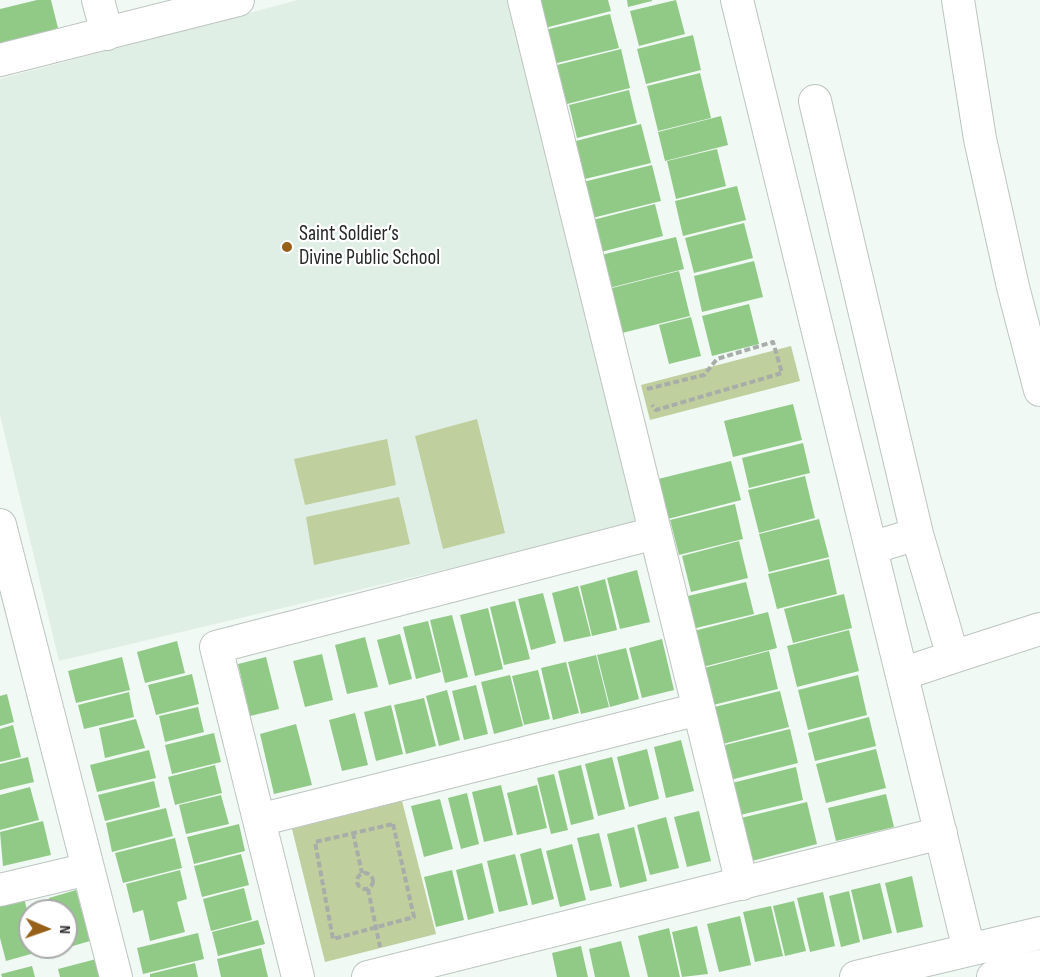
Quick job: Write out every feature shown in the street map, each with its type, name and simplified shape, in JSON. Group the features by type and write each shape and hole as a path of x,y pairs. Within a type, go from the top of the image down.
{"street":[{"path":"98,0 107,34"},
{"path":"0,60 238,0"},
{"path":"524,0 636,403 655,533 742,884"},
{"path":"737,0 969,950"},
{"path":"958,0 980,139 1013,287 1040,390"},
{"path":"815,101 916,534 953,657"},
{"path":"792,224 840,210"},
{"path":"0,525 116,977"},
{"path":"298,977 216,647 655,533"},
{"path":"871,548 916,534"},
{"path":"902,674 1040,629"},
{"path":"259,820 699,710"},
{"path":"376,975 941,833"},
{"path":"0,890 88,869"},
{"path":"856,977 1040,933"},
{"path":"993,977 1040,966"}],"path":[{"path":"773,342 782,373 656,410 636,403 648,387 704,375 717,358 773,342"},
{"path":"393,824 414,917 376,927 333,939 315,842 393,824"},
{"path":"353,833 362,873 357,882 362,889 368,889"},
{"path":"362,873 367,873 373,878 373,883 368,889"},
{"path":"368,889 376,927 376,975"}],"shaded area":[{"name":"Saint Soldier’s Divine Public School","path":"298,0 513,0 641,523 59,661 0,415 0,79"}],"green space":[{"path":"791,346 800,381 650,420 641,385"},
{"path":"477,419 505,533 443,549 415,436"},
{"path":"387,439 396,485 305,505 294,459"},
{"path":"399,497 410,544 314,565 306,517"},
{"path":"402,801 436,934 325,962 292,829"}],"building":[{"path":"37,0 51,0 60,36 0,51 0,9"},
{"path":"530,0 608,0 611,11 537,30"},
{"path":"627,0 652,0 652,1 628,7"},
{"path":"676,0 685,34 639,46 630,11"},
{"path":"610,14 619,48 553,64 545,30"},
{"path":"693,35 701,70 646,84 637,49"},
{"path":"621,49 630,88 567,104 557,65"},
{"path":"700,73 711,118 658,131 647,86"},
{"path":"629,90 637,123 577,138 569,105"},
{"path":"721,116 728,145 665,161 658,132"},
{"path":"641,124 651,163 585,179 576,141"},
{"path":"717,149 726,186 676,199 667,161"},
{"path":"652,165 661,201 580,221 571,185"},
{"path":"737,186 746,220 683,236 675,201"},
{"path":"655,204 663,236 601,252 593,220"},
{"path":"744,223 753,258 694,273 685,238"},
{"path":"676,237 684,269 609,288 601,255"},
{"path":"754,261 763,297 702,312 694,276"},
{"path":"679,271 690,316 618,334 608,289"},
{"path":"749,304 759,344 712,356 702,316"},
{"path":"691,317 701,356 669,364 659,325"},
{"path":"793,404 802,440 733,457 724,421"},
{"path":"803,443 810,473 749,488 742,458"},
{"path":"731,461 741,500 664,520 654,480"},
{"path":"805,476 815,518 759,533 748,490"},
{"path":"735,504 743,539 679,555 670,520"},
{"path":"819,519 829,557 769,572 759,534"},
{"path":"739,541 748,578 691,592 682,556"},
{"path":"829,559 837,594 777,609 768,574"},
{"path":"637,570 650,622 620,629 607,578"},
{"path":"605,579 617,630 592,636 580,586"},
{"path":"746,582 754,614 692,629 684,597"},
{"path":"578,586 591,636 564,642 552,593"},
{"path":"543,593 556,643 531,650 518,599"},
{"path":"844,594 852,628 793,643 784,609"},
{"path":"515,601 530,659 504,665 490,607"},
{"path":"488,608 503,669 475,676 460,615"},
{"path":"768,612 777,648 695,669 686,633"},
{"path":"452,615 468,677 445,683 430,620"},
{"path":"428,621 441,672 416,679 403,627"},
{"path":"849,630 859,671 797,687 787,646"},
{"path":"400,634 412,679 389,685 377,640"},
{"path":"365,637 378,687 347,694 335,645"},
{"path":"662,639 674,690 642,698 629,648"},
{"path":"177,641 185,673 145,683 137,652"},
{"path":"626,648 639,699 610,707 597,655"},
{"path":"769,651 778,689 713,705 704,668"},
{"path":"322,654 333,700 305,707 293,661"},
{"path":"596,655 609,707 581,714 568,662"},
{"path":"122,657 130,690 76,703 68,671"},
{"path":"266,657 279,709 250,716 238,664"},
{"path":"566,662 579,713 553,720 541,668"},
{"path":"538,670 550,719 524,725 512,676"},
{"path":"192,674 199,704 156,715 148,685"},
{"path":"510,675 523,726 494,734 481,682"},
{"path":"858,675 867,715 808,730 798,690"},
{"path":"476,685 488,734 464,740 452,691"},
{"path":"447,690 460,740 439,746 426,696"},
{"path":"780,691 789,727 715,746 706,709"},
{"path":"129,692 134,717 84,729 78,705"},
{"path":"7,694 14,722 0,726 0,696"},
{"path":"424,698 436,746 406,754 394,705"},
{"path":"391,705 403,754 376,761 364,712"},
{"path":"198,707 204,732 165,742 159,716"},
{"path":"355,713 368,765 342,771 329,720"},
{"path":"869,717 876,746 815,761 808,733"},
{"path":"136,719 145,748 105,758 99,728"},
{"path":"296,724 312,785 274,794 260,734"},
{"path":"13,725 21,757 0,762 0,729"},
{"path":"790,729 798,763 730,780 721,746"},
{"path":"214,733 221,762 172,774 165,745"},
{"path":"681,740 694,791 666,798 654,747"},
{"path":"647,749 659,799 629,807 617,757"},
{"path":"876,749 886,788 826,803 816,764"},
{"path":"149,750 156,778 97,792 90,765"},
{"path":"28,757 34,782 0,790 0,764"},
{"path":"612,757 625,809 598,816 585,764"},
{"path":"215,765 222,793 175,805 168,777"},
{"path":"581,765 594,819 571,825 558,771"},
{"path":"796,767 803,800 740,815 732,783"},
{"path":"554,774 568,830 551,834 537,778"},
{"path":"154,781 160,807 105,821 98,795"},
{"path":"501,785 513,835 484,842 472,792"},
{"path":"537,785 547,828 517,835 507,793"},
{"path":"30,787 39,820 0,830 0,795"},
{"path":"467,793 479,844 461,849 448,798"},
{"path":"886,794 894,827 836,841 828,808"},
{"path":"221,795 229,824 186,834 179,805"},
{"path":"440,799 453,849 424,857 411,806"},
{"path":"807,802 817,844 752,861 741,818"},
{"path":"166,808 173,836 112,852 106,823"},
{"path":"699,811 711,861 687,867 674,817"},
{"path":"666,817 679,868 650,875 637,825"},
{"path":"43,821 51,855 3,866 0,832"},
{"path":"239,824 245,851 194,864 187,837"},
{"path":"634,827 647,881 620,888 607,834"},
{"path":"599,833 612,886 590,891 577,838"},
{"path":"175,838 182,868 123,883 115,853"},
{"path":"572,844 586,900 560,907 546,851"},
{"path":"541,848 554,899 532,905 520,854"},
{"path":"241,854 249,885 202,897 194,866"},
{"path":"515,854 528,905 499,912 487,861"},
{"path":"482,863 494,913 468,920 456,870"},
{"path":"180,870 187,899 177,902 185,932 150,941 143,910 133,913 126,884"},
{"path":"452,870 464,920 436,927 424,877"},
{"path":"912,876 923,927 897,933 885,883"},
{"path":"880,883 892,933 863,940 851,890"},
{"path":"244,888 252,920 211,931 203,899"},
{"path":"76,890 90,941 78,944 78,899 49,898"},
{"path":"849,891 860,942 841,947 829,896"},
{"path":"823,892 835,946 810,952 797,898"},
{"path":"18,900 18,958 6,961 0,938 0,904"},
{"path":"794,901 806,951 785,956 773,906"},
{"path":"771,906 783,956 755,962 743,912"},
{"path":"740,916 751,965 719,972 707,924"},
{"path":"258,920 265,944 218,956 212,932"},
{"path":"697,926 708,974 682,977 672,932"},
{"path":"669,928 680,977 648,977 638,936"},
{"path":"198,933 204,959 143,974 137,948"},
{"path":"621,941 630,977 595,977 589,949"},
{"path":"581,946 588,977 557,977 552,953"},
{"path":"261,948 268,977 221,977 217,959"},
{"path":"104,957 109,977 60,977 58,969"},
{"path":"195,963 198,977 150,977 150,974"},
{"path":"32,966 35,977 2,977 1,974"}],"place":[{"name":"Saint Soldier’s Divine Public School","path":"287,247"}]}
